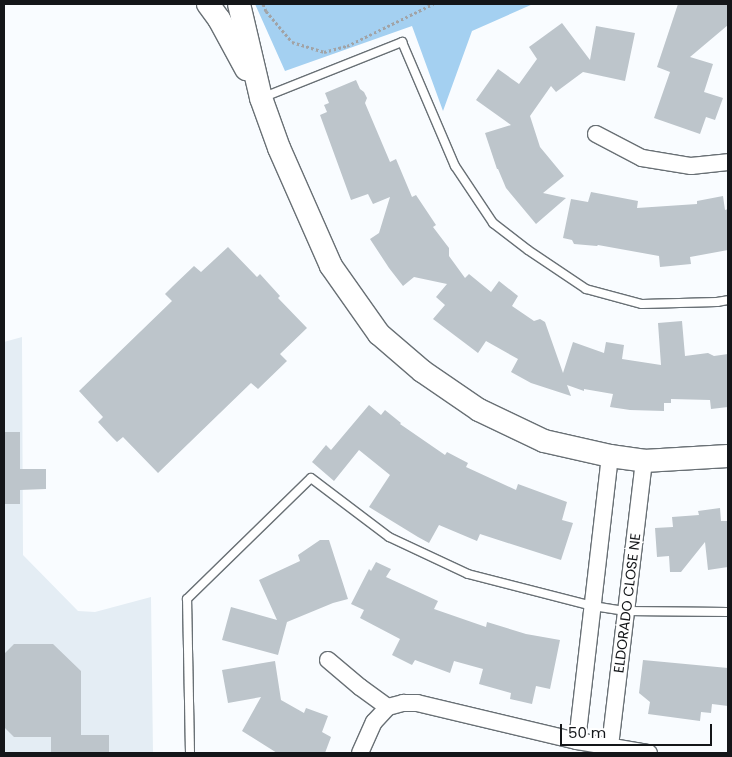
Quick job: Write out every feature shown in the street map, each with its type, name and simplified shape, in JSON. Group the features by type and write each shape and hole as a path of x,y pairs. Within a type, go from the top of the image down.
{"street":[{"path":"208,4 219,19 261,98"},
{"path":"239,4 261,98 279,148 331,266 379,334 422,372 479,410 544,441 610,456 644,461 728,456"},
{"path":"596,134 642,158 691,166 728,162"},
{"path":"577,741 610,456"},
{"name":"ELDORADO CLOSE NE","path":"610,746 644,461"},
{"path":"328,660 360,687 388,707"},
{"path":"360,753 374,722 388,707 403,703 417,704 577,741 649,753"}],"lane":[{"path":"261,98 402,42 455,166 493,223 528,250 586,289 642,304 728,300"},
{"path":"190,753 187,599 311,478 388,537 460,570 593,606 626,611 728,612"}],"path":[{"path":"263,4 266,11 292,42 324,52 347,46 433,4"}],"shaded area":[{"path":"255,4 533,4 472,31 443,111 412,26 285,71"},
{"path":"22,337 23,555 78,611 95,612 151,597 153,753 4,753 4,342"}],"building":[{"path":"678,4 728,4 728,25 690,57 713,64 704,92 723,98 715,120 706,117 700,134 654,118 670,72 657,67"},
{"path":"562,23 590,60 596,26 635,33 625,81 583,72 556,92 551,86 530,116 540,147 564,176 543,193 566,198 536,224 506,188 497,169 485,133 511,125 476,100 498,69 519,84 537,59 529,47"},
{"path":"356,80 367,98 365,103 390,162 396,159 412,197 416,195 436,225 433,227 449,248 449,256 465,278 469,274 491,292 499,281 518,296 512,306 534,321 540,319 545,322 563,373 573,342 604,353 606,342 624,345 622,359 661,365 658,323 682,321 685,356 708,353 714,356 728,354 728,407 711,409 710,400 671,399 671,403 664,403 664,411 630,410 610,407 613,394 584,389 584,391 567,385 571,396 531,383 511,372 518,359 486,341 478,353 433,319 445,305 436,297 447,284 414,277 403,286 389,268 370,239 379,233 390,197 373,204 368,194 351,200 320,115 327,112 324,105 329,103 325,93"},
{"path":"591,192 638,201 637,208 697,204 697,201 723,196 725,210 728,209 728,250 690,257 691,264 660,267 659,256 598,245 574,244 572,240 563,238 571,199 588,202"},
{"path":"228,247 257,277 260,274 280,296 278,298 307,328 280,354 287,361 258,389 251,383 158,473 123,437 117,442 111,436 98,422 103,417 79,391 172,301 165,294 173,286 194,266 201,272"},
{"path":"369,405 381,415 385,410 400,424 445,455 447,452 468,463 466,467 516,490 518,484 567,502 562,520 573,523 561,560 480,534 477,541 439,525 429,543 369,507 390,475 359,450 334,481 312,462 326,445 331,450"},
{"path":"4,432 20,432 20,469 46,469 46,489 20,490 20,504 4,504"},
{"path":"720,508 721,521 728,521 728,567 708,570 705,542 681,572 670,572 669,556 657,557 655,528 673,527 672,517 699,515 698,511"},
{"path":"320,540 329,540 348,599 333,603 287,622 278,655 222,640 231,607 277,620 259,580 300,561 298,555"},
{"path":"376,562 391,569 386,577 438,601 434,609 486,627 487,622 526,634 560,640 550,689 536,686 532,704 510,699 511,693 479,684 483,669 454,661 450,673 415,660 412,665 392,655 400,639 360,618 364,610 351,604 369,569 371,571"},
{"path":"14,644 53,644 81,671 81,735 109,735 109,753 51,753 51,737 14,737 4,727 4,654"},
{"path":"643,660 728,668 728,706 712,704 711,713 701,712 700,721 648,714 650,702 639,693"},
{"path":"275,661 281,700 304,713 306,708 328,716 322,732 331,737 325,753 277,753 242,731 261,697 228,703 222,670"}]}
